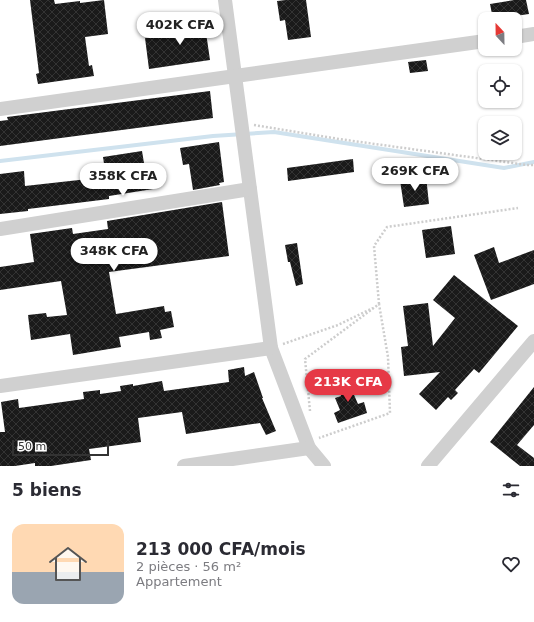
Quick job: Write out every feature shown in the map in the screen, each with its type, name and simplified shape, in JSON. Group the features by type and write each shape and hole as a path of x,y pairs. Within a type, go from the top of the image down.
{"street":[{"path":"225,0 271,348 309,448 324,466"},
{"path":"522,36 534,34"},
{"path":"0,109 478,42"},
{"path":"0,229 250,190"},
{"path":"428,466 534,341"},
{"path":"0,386 271,348"},
{"path":"184,466 309,448"}],"path":[{"path":"242,123 339,140 534,165"},
{"path":"309,448 312,440 390,413 388,357 379,304 374,246 387,227 518,208"},
{"path":"271,348 338,325 379,304"},
{"path":"310,418 305,359 379,304"}],"building":[{"path":"30,0 54,0 55,4 104,0 108,34 85,37 89,66 92,65 94,76 38,84 36,74 39,73"},
{"path":"306,0 311,37 288,40 285,20 280,21 277,1"},
{"path":"514,0 526,0 529,14 522,15 522,12 492,12 490,4"},
{"path":"203,12 210,60 149,69 145,38 191,32 189,14"},
{"path":"426,60 428,71 410,73 408,62"},
{"path":"210,91 213,118 0,146 0,121 8,120 7,117"},
{"path":"219,142 224,182 219,183 220,185 193,190 189,164 183,165 180,148"},
{"path":"142,151 145,169 150,168 153,189 109,196 109,199 0,214 0,174 24,171 25,186 106,177 103,157"},
{"path":"353,159 354,172 288,181 287,168"},
{"path":"426,176 429,204 404,207 400,180"},
{"path":"222,202 229,256 109,272 116,314 164,306 165,312 171,311 174,327 160,330 162,338 150,340 149,332 119,337 121,347 73,355 70,334 31,340 28,315 46,313 47,317 67,315 61,281 0,290 0,267 34,262 30,234 72,228 73,234 108,229 107,221"},
{"path":"451,226 455,254 426,258 422,230"},
{"path":"297,243 303,284 296,286 290,262 288,262 285,245"},
{"path":"494,247 499,263 534,250 534,284 491,300 474,255"},
{"path":"454,275 518,326 479,373 474,369 455,390 458,393 451,400 448,397 436,410 419,394 440,372 404,376 401,347 408,346 403,306 428,303 433,346 455,318 433,300"},
{"path":"244,367 245,376 254,372 262,398 276,431 266,435 260,423 186,434 182,412 138,418 141,442 89,449 91,460 51,466 35,466 35,463 15,466 0,466 0,432 5,432 1,402 18,399 19,408 84,399 83,392 100,390 100,394 121,391 120,386 133,384 133,386 162,381 164,391 229,382 228,370"},
{"path":"347,379 358,404 364,402 367,413 338,423 334,413 340,410 335,398 341,396 336,383"},
{"path":"534,387 534,425 517,445 534,458 534,466 520,466 490,442"}],"waterway":[{"path":"0,161 213,136 274,132 504,168 534,162"}]}
